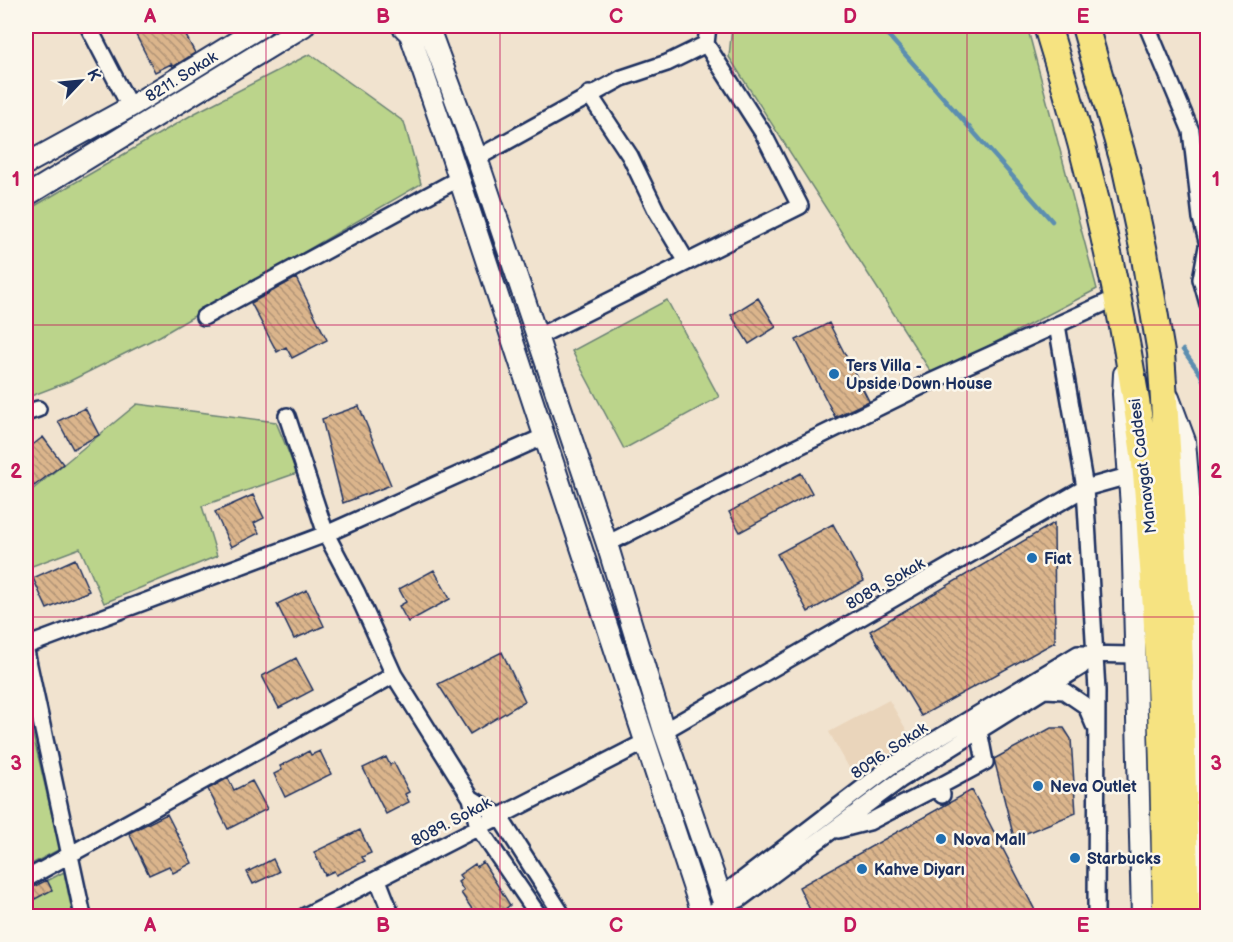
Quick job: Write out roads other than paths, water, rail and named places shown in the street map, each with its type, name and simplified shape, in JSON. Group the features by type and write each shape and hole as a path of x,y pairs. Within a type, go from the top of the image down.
{"highway":[{"name":"Manavgat Caddesi","path":"1047,26 1071,101 1098,212 1126,347 1144,456 1157,614 1163,733 1166,916"},
{"name":"Manavgat Caddesi","path":"1085,26 1126,169 1146,264 1161,353 1179,636 1186,916"}],"street":[{"path":"88,26 130,107"},
{"name":"8211. Sokak","path":"26,164 130,107 262,26"},
{"path":"26,196 304,26"},
{"path":"402,26 410,34 460,178 705,916"},
{"path":"428,26 477,158 607,544 664,731 726,910"},
{"path":"537,337 800,206 763,133 706,44 708,26"},
{"path":"1147,26 1201,156 1201,218 1207,241 1201,279 1208,304"},
{"path":"477,158 621,78 667,63 706,44"},
{"path":"589,94 630,156 656,210 687,262"},
{"path":"204,317 460,178"},
{"path":"607,544 810,440 926,384 1116,298"},
{"path":"1057,325 1085,488 1096,730 1096,916"},
{"path":"1126,347 1123,394 1132,521 1142,916"},
{"path":"1164,383 1185,441 1202,649 1206,916"},
{"path":"287,416 326,534 357,593 394,675 471,798 478,827 539,916"},
{"path":"83,916 26,649 326,534 545,436"},
{"name":"8089. Sokak","path":"664,731 1085,488 1128,476"},
{"name":"8096. Sokak","path":"726,910 733,887 890,767 1078,654 1135,655"},
{"name":"8096. Sokak","path":"705,916 726,910 900,780 1081,667 1094,655"},
{"path":"26,879 394,675"},
{"path":"1045,690 1064,691 1086,706 1096,730"},
{"path":"829,833 869,822 935,789 942,795 940,786 985,762 980,731"},
{"name":"8089. Sokak","path":"305,916 647,741"},
{"path":"471,798 499,816 563,916"},
{"path":"378,880 392,916"}],"waterway":[{"path":"880,26 1052,221"},
{"path":"1183,350 1201,375 1208,391"}],"place":[{"name":"Ters Villa - Upside Down House","path":"834,374"},
{"name":"Fiat","path":"1032,558"},
{"name":"Neva Outlet","path":"1038,786"},
{"name":"Nova Mall","path":"941,839"},
{"name":"Starbucks","path":"1075,858"},
{"name":"Kahve Diyarı","path":"862,869"}]}
